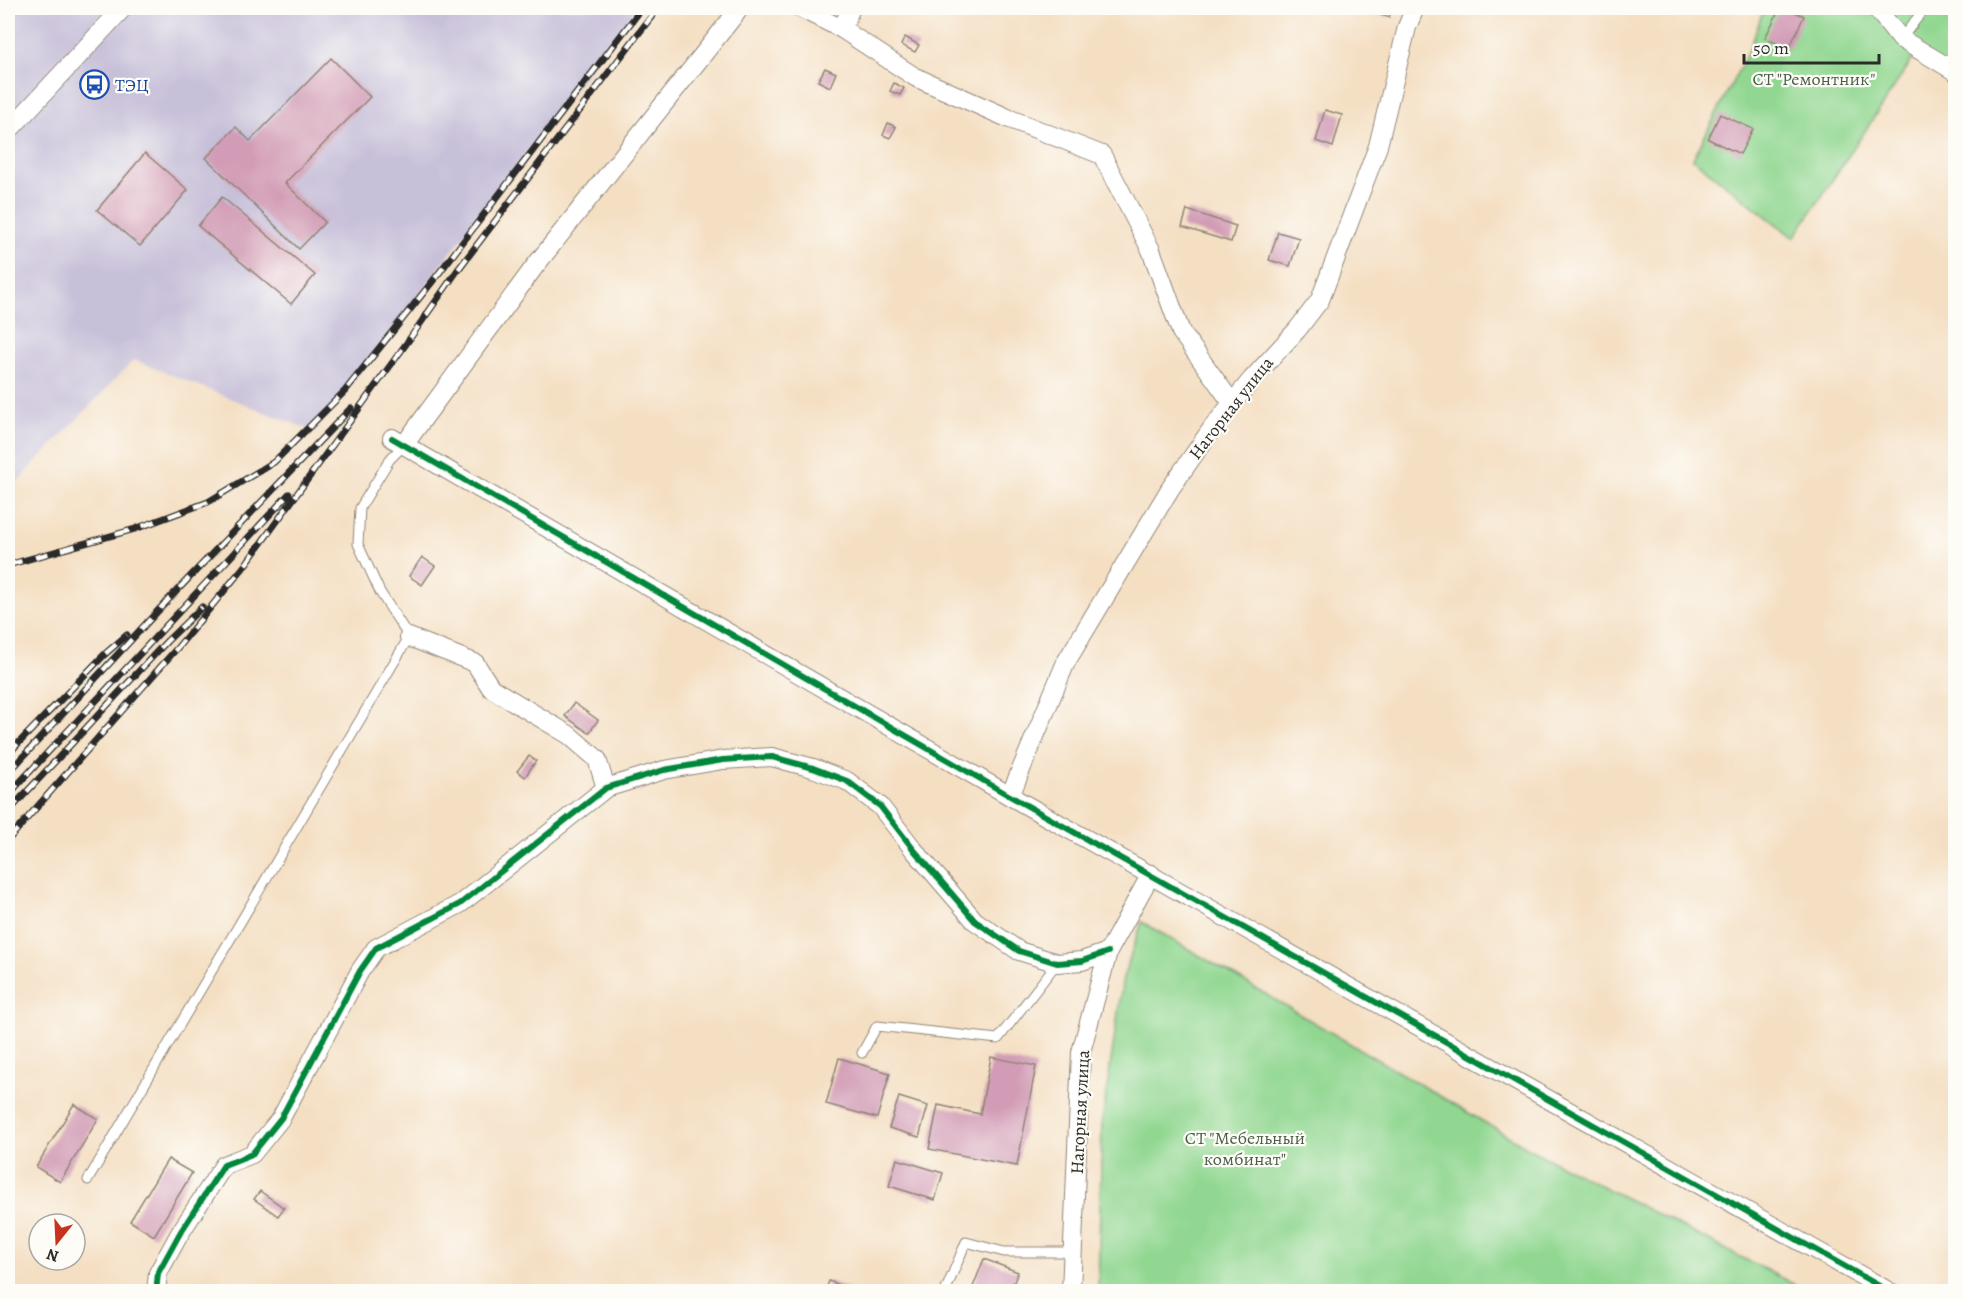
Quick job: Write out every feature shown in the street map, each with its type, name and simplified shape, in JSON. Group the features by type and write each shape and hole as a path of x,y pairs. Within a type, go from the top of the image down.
{"street":[{"path":"8,128 13,126 123,8"},
{"path":"740,8 398,441 1010,796 1890,1292"},
{"path":"800,8 842,29 915,77 1010,119 1102,155 1151,250 1181,332 1232,403"},
{"path":"842,29 851,8"},
{"name":"Нагорная улица","path":"1010,796 1066,662 1170,489 1232,403 1297,330 1320,300 1378,146 1407,27 1415,8"},
{"path":"1876,8 1901,39 1956,72"},
{"path":"409,637 475,663 491,688 568,735 597,759 606,788"},
{"path":"156,1292 158,1273 180,1233 224,1165 252,1154 281,1118 360,971 376,948 460,904 606,788 664,770 723,760 772,757 813,768 847,781 880,806 914,850 975,921 1019,951 1057,963 1082,961 1108,952"},
{"name":"Нагорная улица","path":"1071,1292 1081,1052 1108,952 1151,874"}],"lane":[{"path":"1901,39 1925,8"},
{"path":"88,1179 409,637 380,592 358,544 360,508 390,459 398,441"},
{"path":"862,1053 877,1026 999,1039 1057,963"},
{"path":"945,1292 966,1242 1004,1252 1073,1252"}],"shaded area":[{"path":"8,8 636,8 315,432 134,360 8,491"}],"green space":[{"name":"СТ \"Ремонтник\"","path":"1764,8 1955,8 1955,68 1912,60 1794,238 1693,159 1750,48"},
{"name":"СТ \"Мебельный комбинат\"","path":"1142,922 1537,1153 1807,1291 1098,1291 1102,1123 1123,978"}],"building":[{"path":"1366,8 1392,8 1389,17 1365,11"},
{"path":"1780,8 1786,8 1804,16 1789,49 1765,38"},
{"path":"905,37 919,45 915,52 901,45"},
{"path":"331,58 370,97 285,183 325,222 299,249 206,158 236,127 250,141"},
{"path":"825,68 836,73 830,87 818,81"},
{"path":"894,83 904,88 900,95 890,91"},
{"path":"1325,110 1342,115 1333,147 1316,141"},
{"path":"1720,114 1753,129 1740,154 1708,139"},
{"path":"888,123 896,127 890,138 883,135"},
{"path":"145,153 188,190 140,246 97,210"},
{"path":"222,197 315,275 291,304 198,226"},
{"path":"1187,210 1236,226 1231,242 1182,227"},
{"path":"1278,232 1299,238 1290,266 1269,260"},
{"path":"422,557 435,566 422,585 409,576"},
{"path":"574,703 598,720 589,733 565,716"},
{"path":"529,756 536,761 525,777 517,771"},
{"path":"991,1057 1036,1066 1017,1166 929,1149 938,1105 980,1114"},
{"path":"839,1058 890,1073 877,1118 826,1104"},
{"path":"899,1097 928,1106 919,1137 889,1128"},
{"path":"74,1104 98,1119 60,1182 36,1167"},
{"path":"168,1159 192,1173 154,1236 130,1221"},
{"path":"897,1159 943,1173 935,1200 889,1186"},
{"path":"260,1191 284,1208 278,1216 254,1199"},
{"path":"984,1259 1018,1272 1010,1292 971,1292"},
{"path":"829,1281 854,1291 854,1292 825,1292"}],"railway":[{"path":"8,565 135,529 208,502 274,462 345,391 436,277 642,8"},
{"path":"8,840 178,647 243,568 457,271 658,8"},
{"path":"8,773 168,600 351,408"},
{"path":"8,795 289,494"},
{"path":"8,812 167,641 202,607"},
{"path":"8,754 105,654 127,635"}],"cycle path":[{"path":"392,438 1010,796 1890,1292"},
{"path":"156,1292 158,1273 180,1233 224,1165 252,1154 281,1118 360,971 376,948 460,904 606,788 664,770 723,760 772,757 813,768 847,781 880,806 914,850 975,921 1019,951 1057,963 1082,961 1108,952"}],"place":[{"name":"ТЭЦ","path":"94,85"}]}
